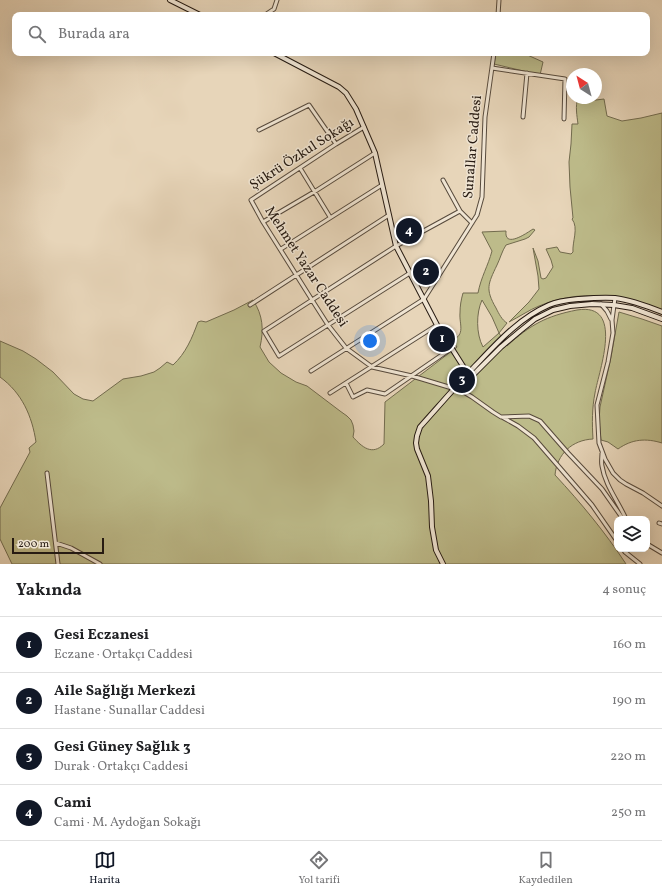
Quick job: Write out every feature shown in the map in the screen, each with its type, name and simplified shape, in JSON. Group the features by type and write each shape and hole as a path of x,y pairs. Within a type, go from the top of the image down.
{"street":[{"path":"170,0 194,12"},
{"path":"270,12 274,9 277,0"},
{"path":"498,12 499,0"},
{"path":"280,56 339,87 346,93 356,109 376,153 396,246 437,325 468,374"},
{"name":"Sunallar Caddesi","path":"424,299 477,215 482,197 485,116 494,56"},
{"path":"492,68 565,79 564,119"},
{"path":"523,116 527,73"},
{"path":"259,130 309,104 336,144"},
{"name":"Şükrü Özkul Sokağı","path":"251,200 364,127"},
{"path":"263,222 376,153"},
{"path":"300,168 330,217"},
{"path":"443,180 460,211 472,223"},
{"path":"281,249 383,184"},
{"name":"Mehmet Yazar Caddesi","path":"251,200 263,222 328,325 346,348 372,367 412,376 454,388 472,397 492,412 518,426 534,438 592,505 614,537"},
{"path":"410,273 279,356 264,331 396,246 460,211"},
{"path":"250,305 297,276 389,215"},
{"path":"615,298 612,320 613,333 608,362 597,405 599,443 608,466 613,473 620,480 662,506"},
{"path":"442,564 436,550 432,527 428,476 416,443 420,427 454,388 497,343 516,326 532,314 550,304 569,300 615,298 634,302 662,312"},
{"path":"311,371 424,299"},
{"path":"601,304 612,320"},
{"path":"454,388 474,374 501,347 520,331 535,320 553,310 570,306 614,304 632,308 662,319"},
{"path":"330,393 437,325"},
{"path":"346,383 353,396 367,390 385,394 452,348"},
{"path":"502,417 529,416 540,420 568,453 602,489 623,516"},
{"path":"602,449 602,466 606,479 624,516"},
{"path":"48,473 58,564"},
{"path":"56,543 71,548 100,564"},
{"path":"650,546 662,553"},
{"path":"625,552 640,564"}],"shaded area":[{"path":"495,56 530,56 543,62 540,75 494,64"},
{"path":"602,99 604,99 607,116 622,121 662,113 662,311 605,296 576,296 539,306 509,322 529,302 539,289 533,248 538,261 541,278 543,279 546,278 553,267 546,249 557,247 560,252 571,254 573,252 575,227 572,219 569,162 572,124 578,124 577,104 602,104"},
{"path":"533,229 535,230 529,237 506,245 489,286 490,296 501,317 507,323 499,333 507,346 523,332 539,322 566,312 592,310 601,316 605,327 606,340 604,355 593,404 593,439 578,442 572,445 562,455 556,467 555,475 592,518 614,547 614,552 618,552 626,564 12,564 0,539 0,508 30,452 29,448 36,442 32,423 25,406 8,383 0,377 0,341 23,351 36,359 53,372 74,394 83,399 93,401 123,379 154,372 167,362 173,365 185,350 198,322 206,322 253,300 259,311 262,323 260,347 269,362 281,373 296,382 307,386 347,416 353,425 353,437 364,447 371,450 380,448 384,444 385,402 457,347 452,340 459,335 461,329 460,308 463,293 478,293 492,251 482,232 506,231 506,236 509,239 521,236","holes":["482,300 499,333 483,347 478,330 478,317"]},
{"path":"619,312 662,326 662,443 650,440 639,440 618,449 608,442 601,440 599,421 600,407"}],"place":[{"name":"Cami","path":"409,231"},
{"name":"Aile Sağlığı Merkezi","path":"426,272"},
{"name":"Gesi Eczanesi","path":"442,339"},
{"name":"Gesi Güney Sağlık 3","path":"462,380"}]}
